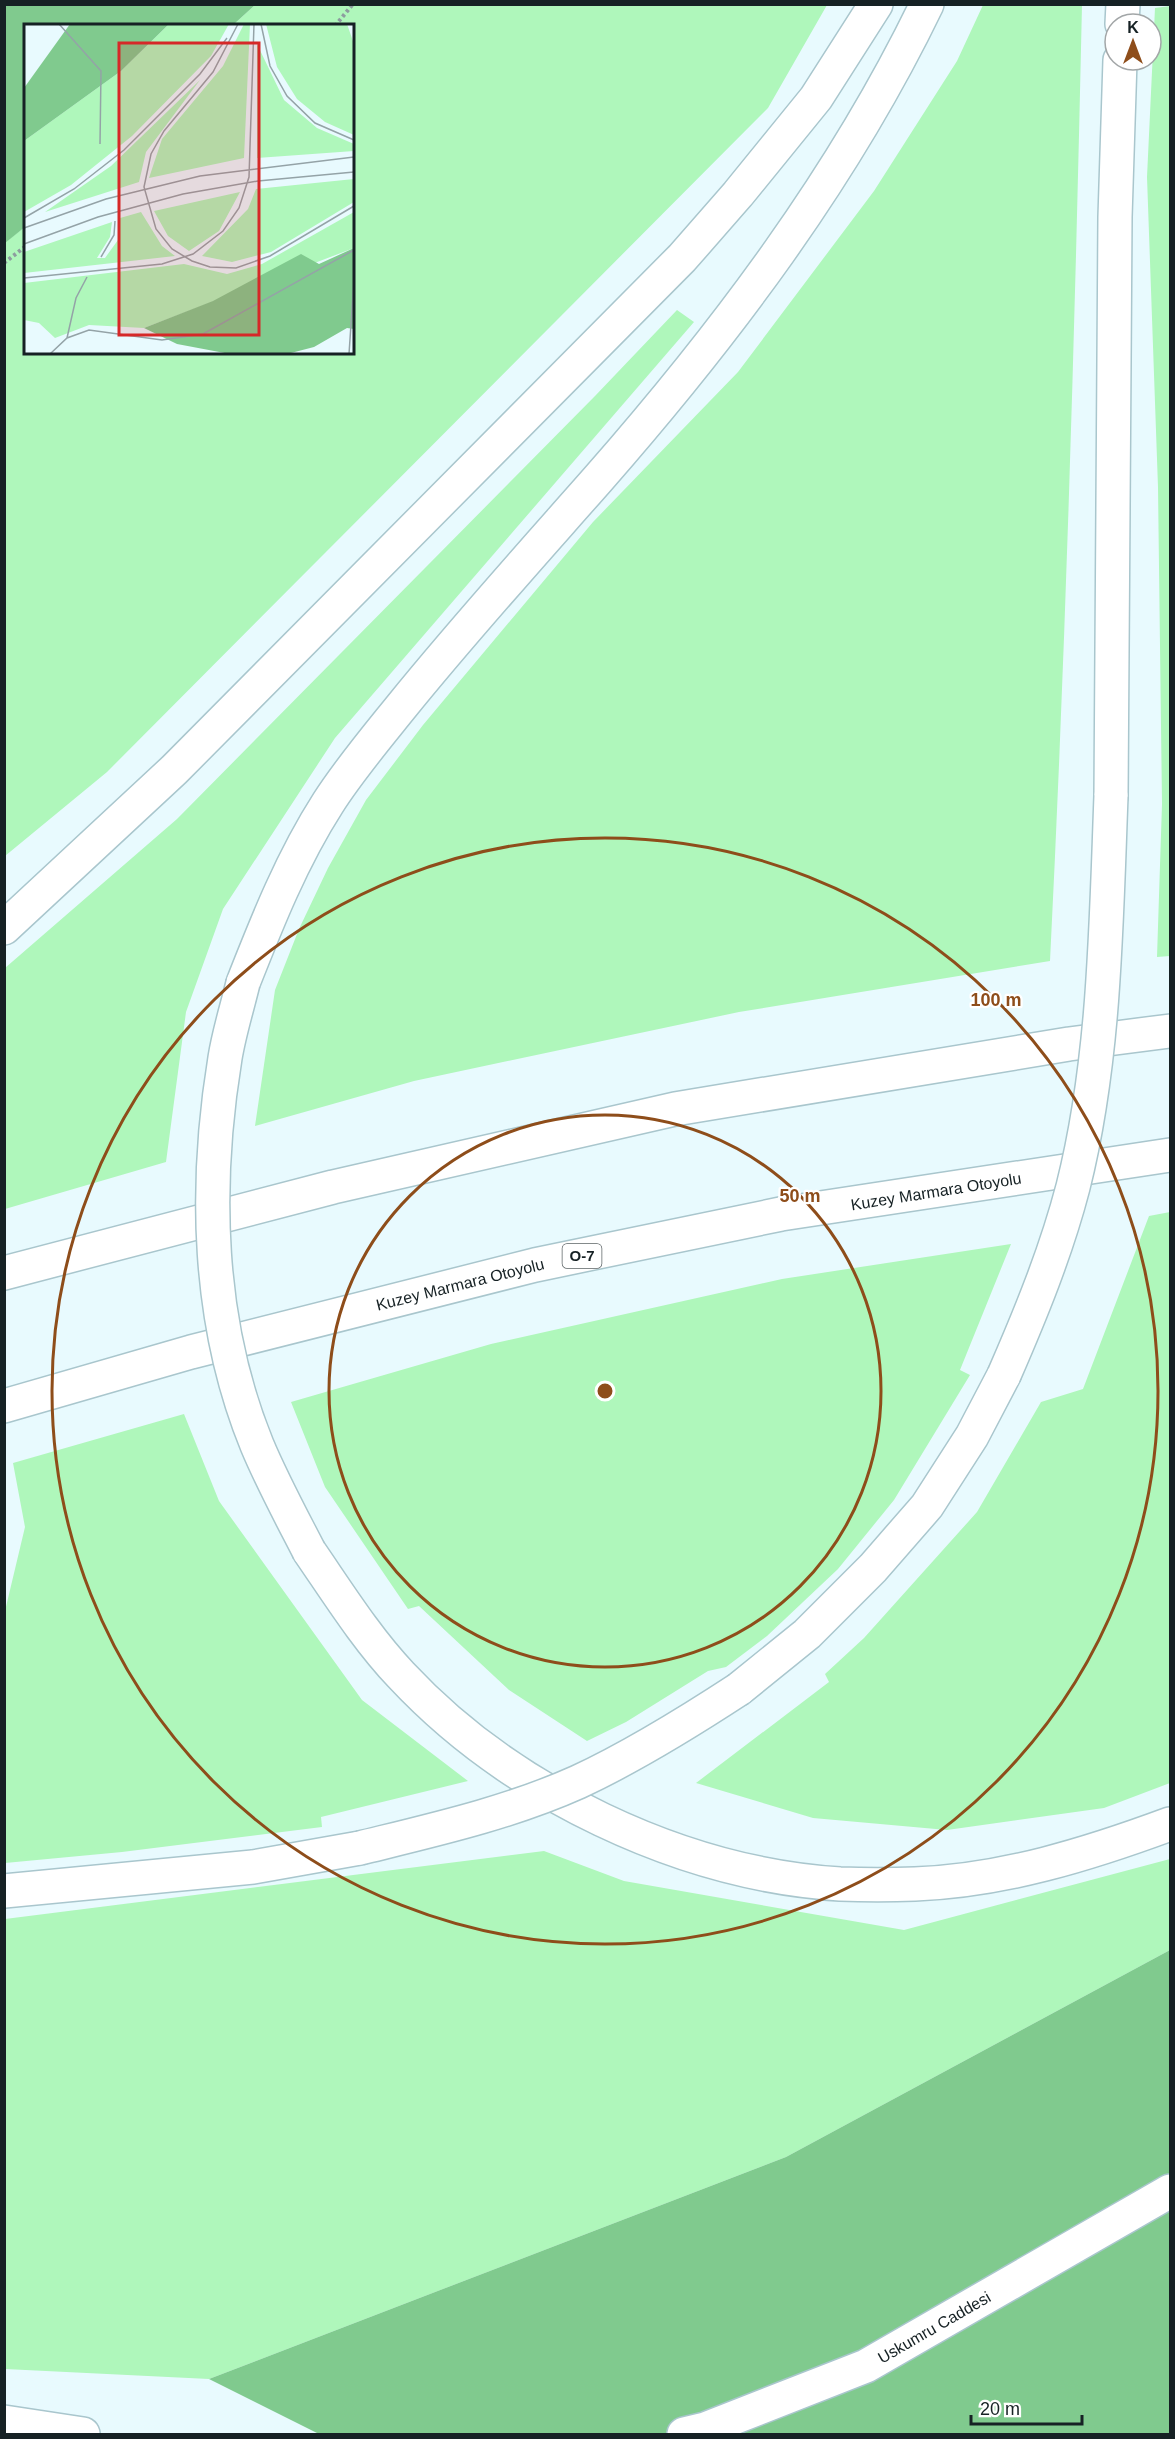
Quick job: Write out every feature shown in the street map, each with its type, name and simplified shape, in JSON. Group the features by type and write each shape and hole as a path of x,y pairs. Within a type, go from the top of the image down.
{"main road":[{"path":"4,928 174,770 682,258 738,194 816,98 876,4"},
{"path":"927,4 846,152 789,239 679,384 440,659 328,803 294,864 243,983 225,1057 214,1140 211,1204 220,1301 235,1377 257,1443 285,1506 309,1551 349,1610 400,1675 448,1722 505,1765 556,1796 612,1824 681,1852 760,1873 840,1884 917,1884 978,1878 1105,1848 1170,1824"},
{"path":"4,1891 253,1867 360,1848 441,1828 575,1783 631,1755 739,1689 807,1634 873,1568 927,1506 972,1436 1004,1375 1035,1305 1055,1250 1073,1185 1086,1120 1105,954 1111,796 1115,217 1120,72"},
{"path":"4,1273 322,1190 675,1109 1069,1044 1170,1031"},
{"name":"Kuzey Marmara Otoyolu","path":"4,1406 191,1352 535,1265 781,1214 1170,1155"},
{"name":"Uskumru Caddesi","path":"684,2434 705,2429 866,2366 1170,2191"},
{"path":"4,2422 83,2434"}],"path":[{"path":"336,24 353,4"},
{"path":"4,263 24,248"}],"green space":[{"path":"5,4 255,4 234,24 24,24 24,228 5,243"},
{"path":"255,5 827,5 768,108 107,772 5,856 4,243 24,228 24,354 354,354 354,24 234,24"},
{"path":"983,5 1082,5 1061,722 1050,961 739,1012 414,1081 255,1126 275,990 299,929 328,868 366,800 423,725 593,522 738,372 874,191 957,61"},
{"path":"1170,6 1170,956 1157,957 1162,804 1158,487 1147,177 1152,72 1163,72 1163,12 1155,12 1155,8"},
{"path":"677,310 694,322 335,738 223,909 186,1012 166,1162 5,1209 5,968 177,819"},
{"path":"1170,1212 1170,1783 1104,1808 947,1830 813,1818 696,1783 829,1682 825,1674 864,1638 977,1512 1041,1402 1083,1389 1149,1216"},
{"path":"1011,1244 960,1370 970,1375 894,1500 838,1569 767,1636 726,1667 708,1671 626,1722 587,1741 509,1690 419,1606 408,1609 325,1487 291,1402 491,1344 782,1279"},
{"path":"184,1414 219,1501 362,1700 468,1781 321,1817 322,1827 122,1852 5,1863 5,1611 25,1527 13,1463"},
{"path":"544,1851 624,1881 904,1930 1170,1859 1170,1950 786,2157 209,2379 5,2369 5,1919"},
{"path":"1170,1950 1170,2434 319,2434 209,2379 786,2157"}]}
